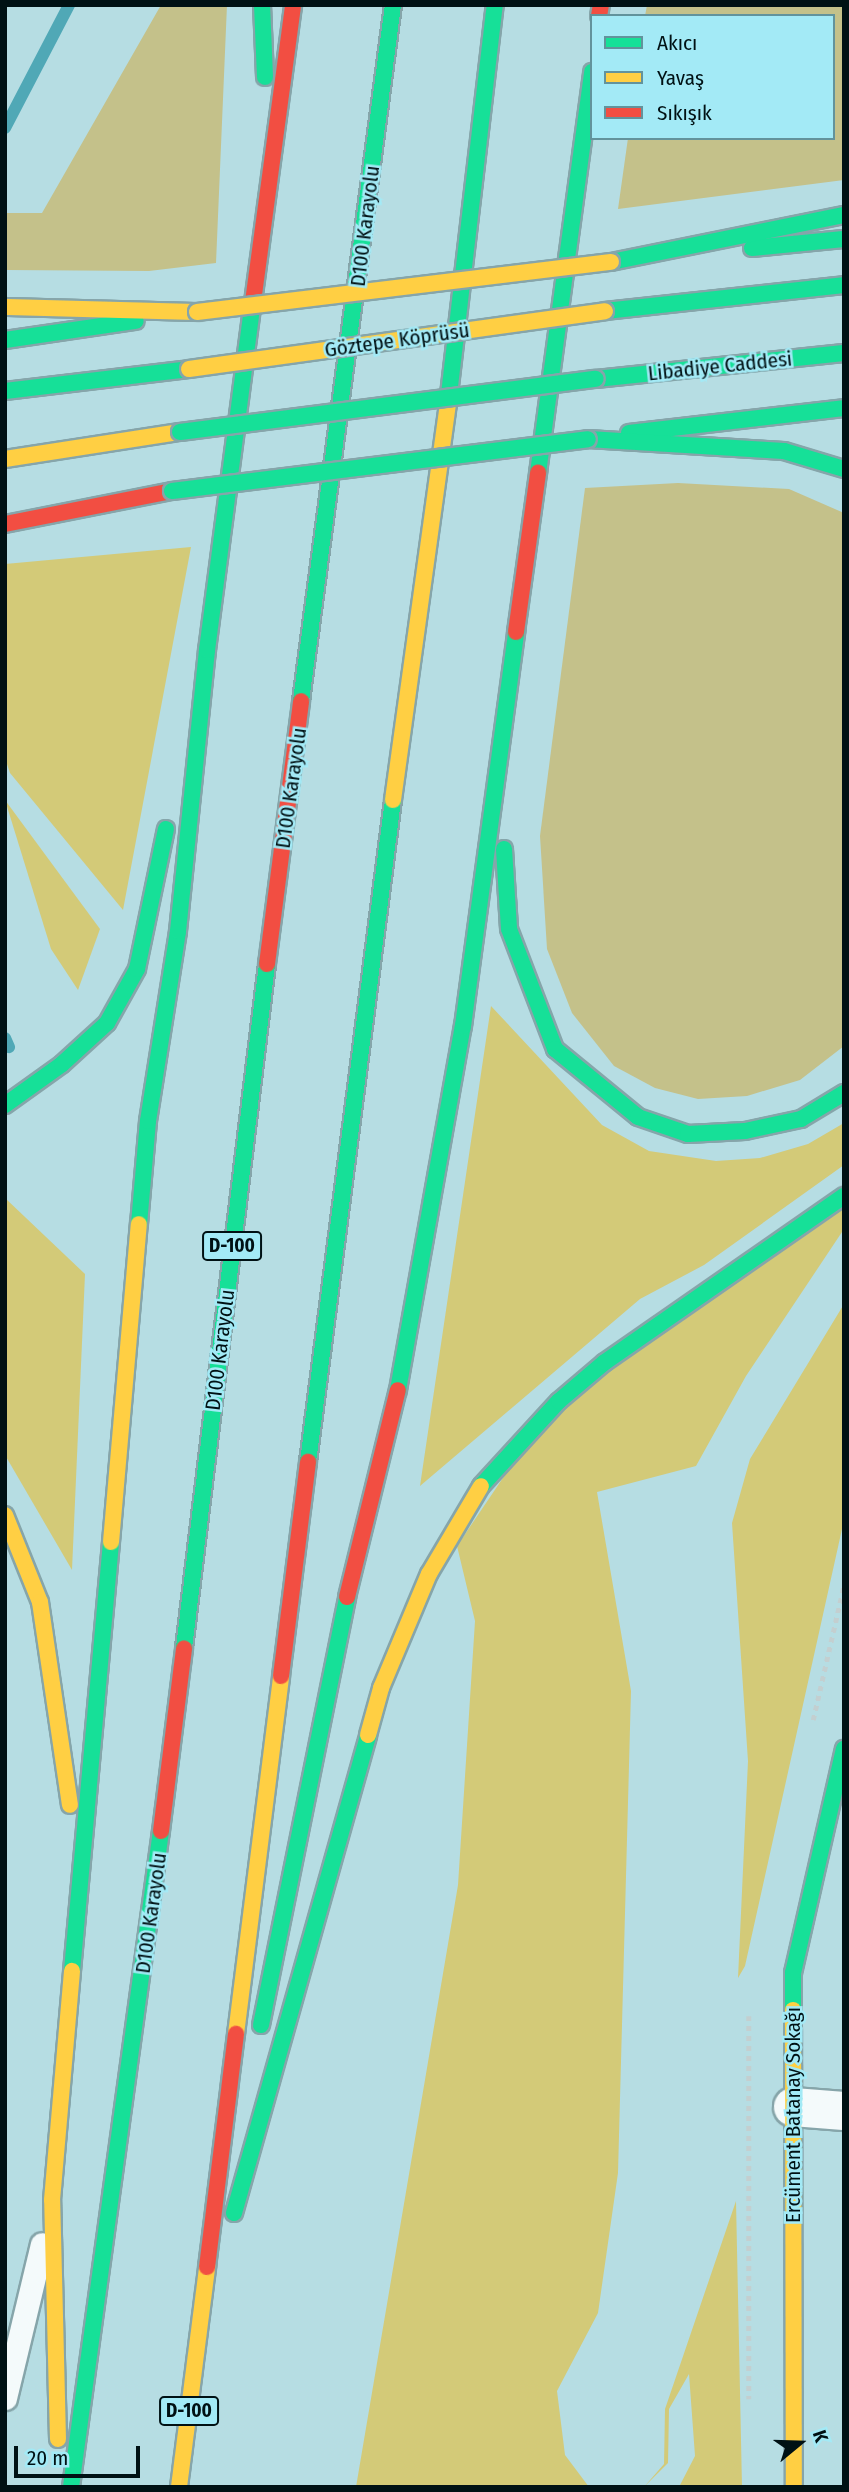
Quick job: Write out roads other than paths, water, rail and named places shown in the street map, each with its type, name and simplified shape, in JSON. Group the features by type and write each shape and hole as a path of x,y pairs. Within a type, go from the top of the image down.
{"main road":[{"path":"262,5 270,198"},
{"path":"59,2487 52,2200 148,1121 177,931 207,650 270,198 293,5"},
{"name":"D100 Karayolu","path":"71,2487 154,1892 264,985 393,5"},
{"name":"D-100","path":"179,2487 371,963 462,299 495,5"},
{"path":"259,2038 348,1590 403,1369 463,1026 590,87"},
{"path":"611,262 844,215"},
{"path":"5,340 197,312 611,262 844,239"},
{"name":"Göztepe Köprüsü","path":"5,391 189,369 605,311 844,285"},
{"path":"5,307 197,312"},
{"name":"Libadiye Caddesi","path":"5,459 180,432 596,379 844,353"},
{"path":"5,513 844,408"},
{"path":"588,439 784,451 844,469"},
{"path":"5,524 172,491"},
{"path":"176,784 207,650"},
{"path":"499,762 509,929 555,1049 638,1118 688,1134 746,1131 801,1118 844,1093"},
{"path":"5,1105 62,1064 113,1012 137,968 170,810"},
{"path":"199,2336 381,1688 429,1574 487,1476 559,1401 605,1362 844,1196"},
{"path":"5,1515 40,1602 79,1878"},
{"name":"Ercüment Batanay Sokağı","path":"794,2487 793,1973 844,1749"},
{"path":"199,2336 245,2106"}],"street":[{"path":"793,2107 844,2111"}],"lane":[{"path":"811,412 844,417"},
{"path":"5,2398 52,2200"}],"waterway":[{"path":"5,128 69,5"},
{"path":"5,1038 9,1047"}]}
